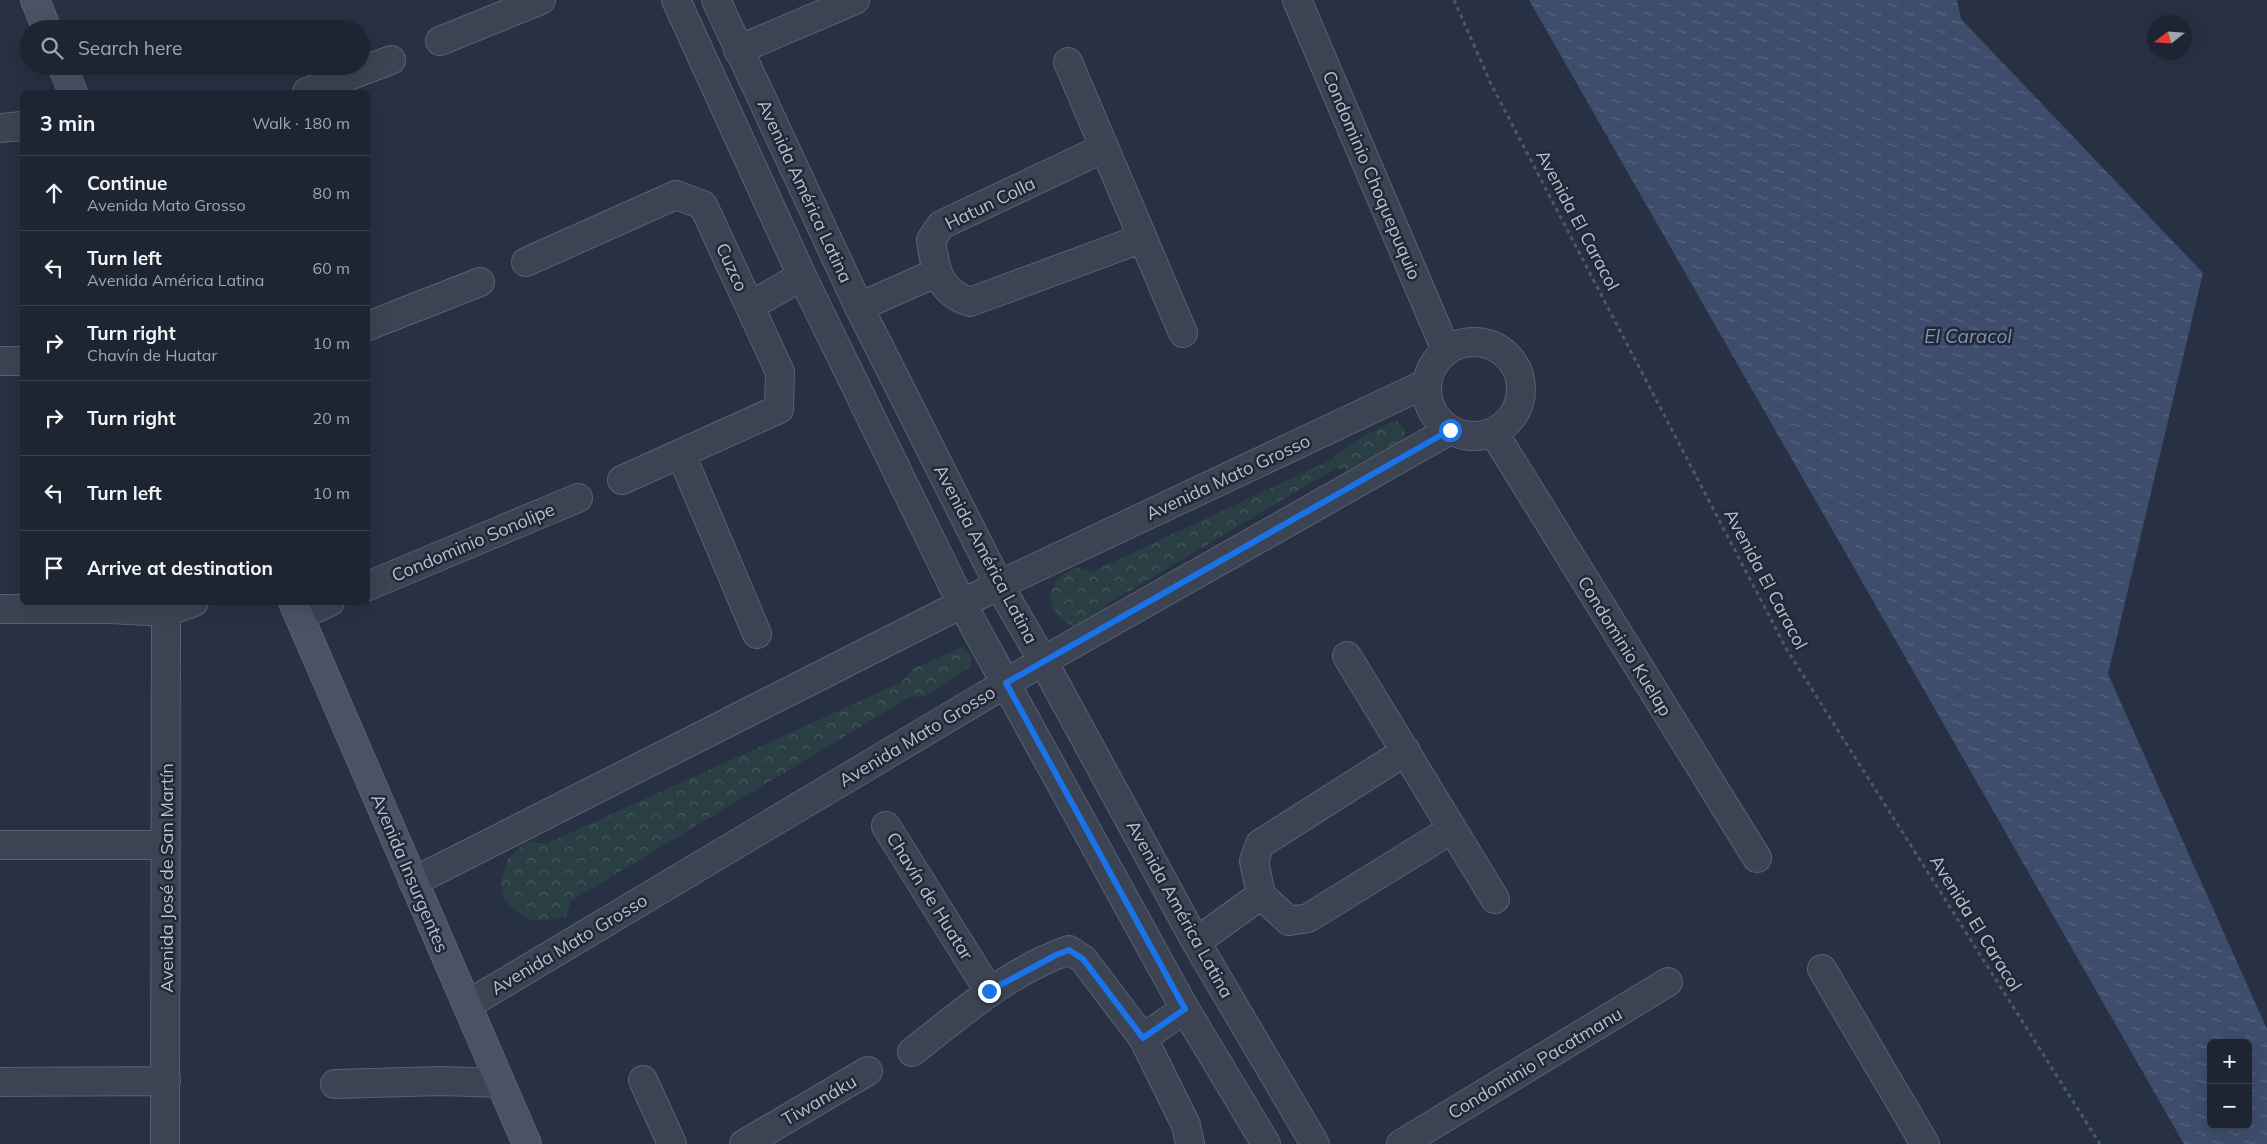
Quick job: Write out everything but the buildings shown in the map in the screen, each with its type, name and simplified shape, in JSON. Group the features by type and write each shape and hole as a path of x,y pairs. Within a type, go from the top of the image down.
{"main road":[{"path":"35,0 43,20"},
{"path":"66,75 72,90"},
{"name":"Avenida Insurgentes","path":"296,609 526,1144"}],"street":[{"path":"440,41 540,0"},
{"path":"676,0 802,276 962,604 1006,683 1177,1015 1266,1144"},
{"name":"Avenida América Latina","path":"716,0 859,307 999,585 1043,661 1196,942 1314,1144"},
{"path":"738,50 855,0"},
{"name":"Condominio Choquepuquio","path":"1297,0 1446,350"},
{"path":"370,68 391,60"},
{"path":"1068,62 1183,333"},
{"path":"311,90 351,75"},
{"path":"0,128 20,126"},
{"name":"Hatun Colla","path":"1104,148 941,224 931,240 936,273 955,297 970,302 1143,238"},
{"name":"Cuzco","path":"526,262 676,195 703,206 780,372 779,409 622,480"},
{"path":"859,307 936,273"},
{"path":"750,306 802,276"},
{"path":"370,325 480,282"},
{"path":"1466,342 1489,344 1508,356 1519,376 1520,398 1511,418 1494,433 1472,437 1450,430 1431,410 1427,383 1433,365 1446,350 1466,342"},
{"path":"0,361 20,361"},
{"name":"Avenida Mato Grosso","path":"413,882 999,585 1427,383"},
{"name":"Avenida Mato Grosso","path":"467,1005 1043,661 1450,430"},
{"name":"Condominio Kuelap","path":"1494,433 1757,858"},
{"path":"681,454 757,634"},
{"name":"Condominio Sonolipe","path":"370,585 578,498"},
{"path":"0,609 110,609 166,612 186,605"},
{"path":"296,609 315,605"},
{"name":"Avenida José de San Martín","path":"165,1144 166,612"},
{"path":"1347,656 1495,898"},
{"path":"1406,750 1260,844 1254,861 1261,895 1289,921 1308,918 1452,829"},
{"name":"Chavín de Huatar","path":"886,826 989,991"},
{"path":"0,845 166,845"},
{"path":"1196,942 1261,895"},
{"path":"912,1052 989,991 1069,950 1083,959 1143,1038 1186,1125 1190,1144"},
{"path":"1822,969 1925,1144"},
{"name":"Condominio Pacatmanu","path":"1401,1144 1668,982"},
{"path":"1143,1038 1177,1015"},
{"name":"Tiwanáku","path":"744,1144 868,1071"},
{"path":"643,1080 672,1144"},
{"path":"0,1082 166,1081"},
{"path":"335,1084 442,1081 500,1083"}],"path":[{"name":"Avenida El Caracol","path":"1454,0 1491,84 1787,650 2100,1144"}],"green space":[{"path":"1397,421 1404,431 1402,443 1347,470 1336,468 1109,603 1102,620 1079,629 1063,621 1054,610 1050,595 1057,579 1075,567 1092,572 1333,459 1364,437 1383,426"},
{"path":"963,647 971,655 971,666 925,696 910,697 571,901 566,917 534,921 515,911 503,898 501,881 508,859 526,841 546,844 902,682 912,669"}],"water":[{"name":"El Caracol","path":"1529,0 1957,0 1961,19 2203,273 2108,674 2267,1029 2267,1144 2184,1144"}],"route":[{"path":"989,991 1069,950 1083,959 1143,1038 1185,1009 1006,683 1450,430"}]}
